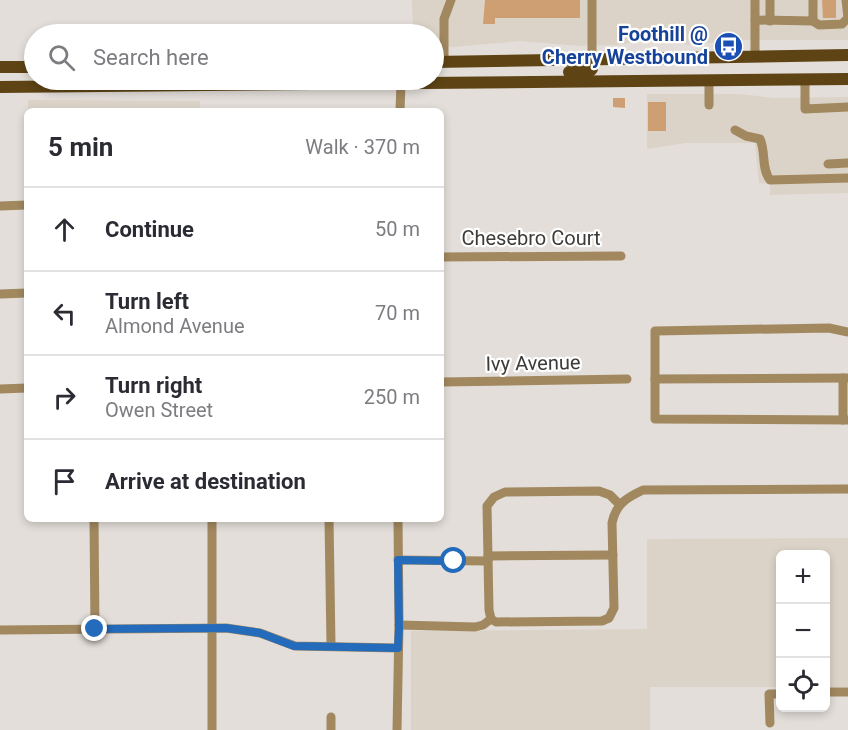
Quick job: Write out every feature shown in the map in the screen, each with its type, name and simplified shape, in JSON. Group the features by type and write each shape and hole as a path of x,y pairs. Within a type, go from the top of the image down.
{"main road":[{"path":"444,62 848,56"},
{"path":"503,81 525,73 585,72 592,69 592,60"},
{"path":"0,68 24,67"},
{"path":"444,82 848,79"},
{"path":"0,87 24,87"}],"street":[{"path":"443,24 451,0"},
{"path":"592,0 592,60"},
{"path":"755,0 755,57"},
{"path":"770,0 770,21"},
{"path":"813,0 813,21"},
{"path":"755,20 813,21 819,25 842,24 848,18 846,0"},
{"path":"805,79 805,109 848,107"},
{"path":"709,80 709,105"},
{"path":"400,108 401,90"},
{"path":"735,130 746,136 760,139 764,148 765,173 770,180 848,178"},
{"path":"828,164 848,164"},
{"path":"0,206 24,205"},
{"name":"Chesebro Court","path":"444,257 621,256"},
{"path":"0,294 24,293"},
{"path":"655,379 845,378 845,420 656,419 655,379 655,331 829,328 848,332"},
{"name":"Ivy Avenue","path":"444,382 627,379"},
{"path":"0,389 24,388"},
{"path":"619,504 610,495 599,491 505,492 494,497 487,506 491,619 496,622 602,621 609,618 614,608 612,523 614,513 619,504 643,490 848,489"},
{"path":"94,522 95,629"},
{"path":"212,522 212,730"},
{"path":"329,522 331,646"},
{"path":"397,730 398,522"},
{"path":"398,560 613,555"},
{"path":"399,625 475,627 483,626 491,619"},
{"path":"0,630 213,628 260,633 294,646 398,648"},
{"path":"830,692 848,692"},
{"path":"770,723 769,694 776,694"},
{"path":"331,717 331,730"}],"shaded area":[{"path":"412,0 848,0 848,40 745,40 686,45 675,40 653,39 617,45 579,46 520,41 453,47 444,46 444,24 413,24"},
{"path":"647,94 739,94 774,98 848,97 848,193 770,195 770,184 759,183 755,143 686,143 647,149"},
{"path":"28,100 200,101 200,108 28,108"},
{"path":"848,538 848,687 830,687 830,550 776,550 776,687 650,687 650,730 411,730 411,631 647,629 647,539"}],"building":[{"path":"485,0 580,0 580,18 495,18 495,24 483,24"},
{"path":"822,0 836,0 836,18 823,18"},
{"path":"613,98 625,98 625,108 613,107"},
{"path":"648,102 666,102 666,131 648,131"}],"place":[{"name":"Foothill @ Cherry Westbound","path":"729,46"}],"route":[{"path":"95,629 226,628 260,633 294,646 398,648 398,560 454,561"}]}
